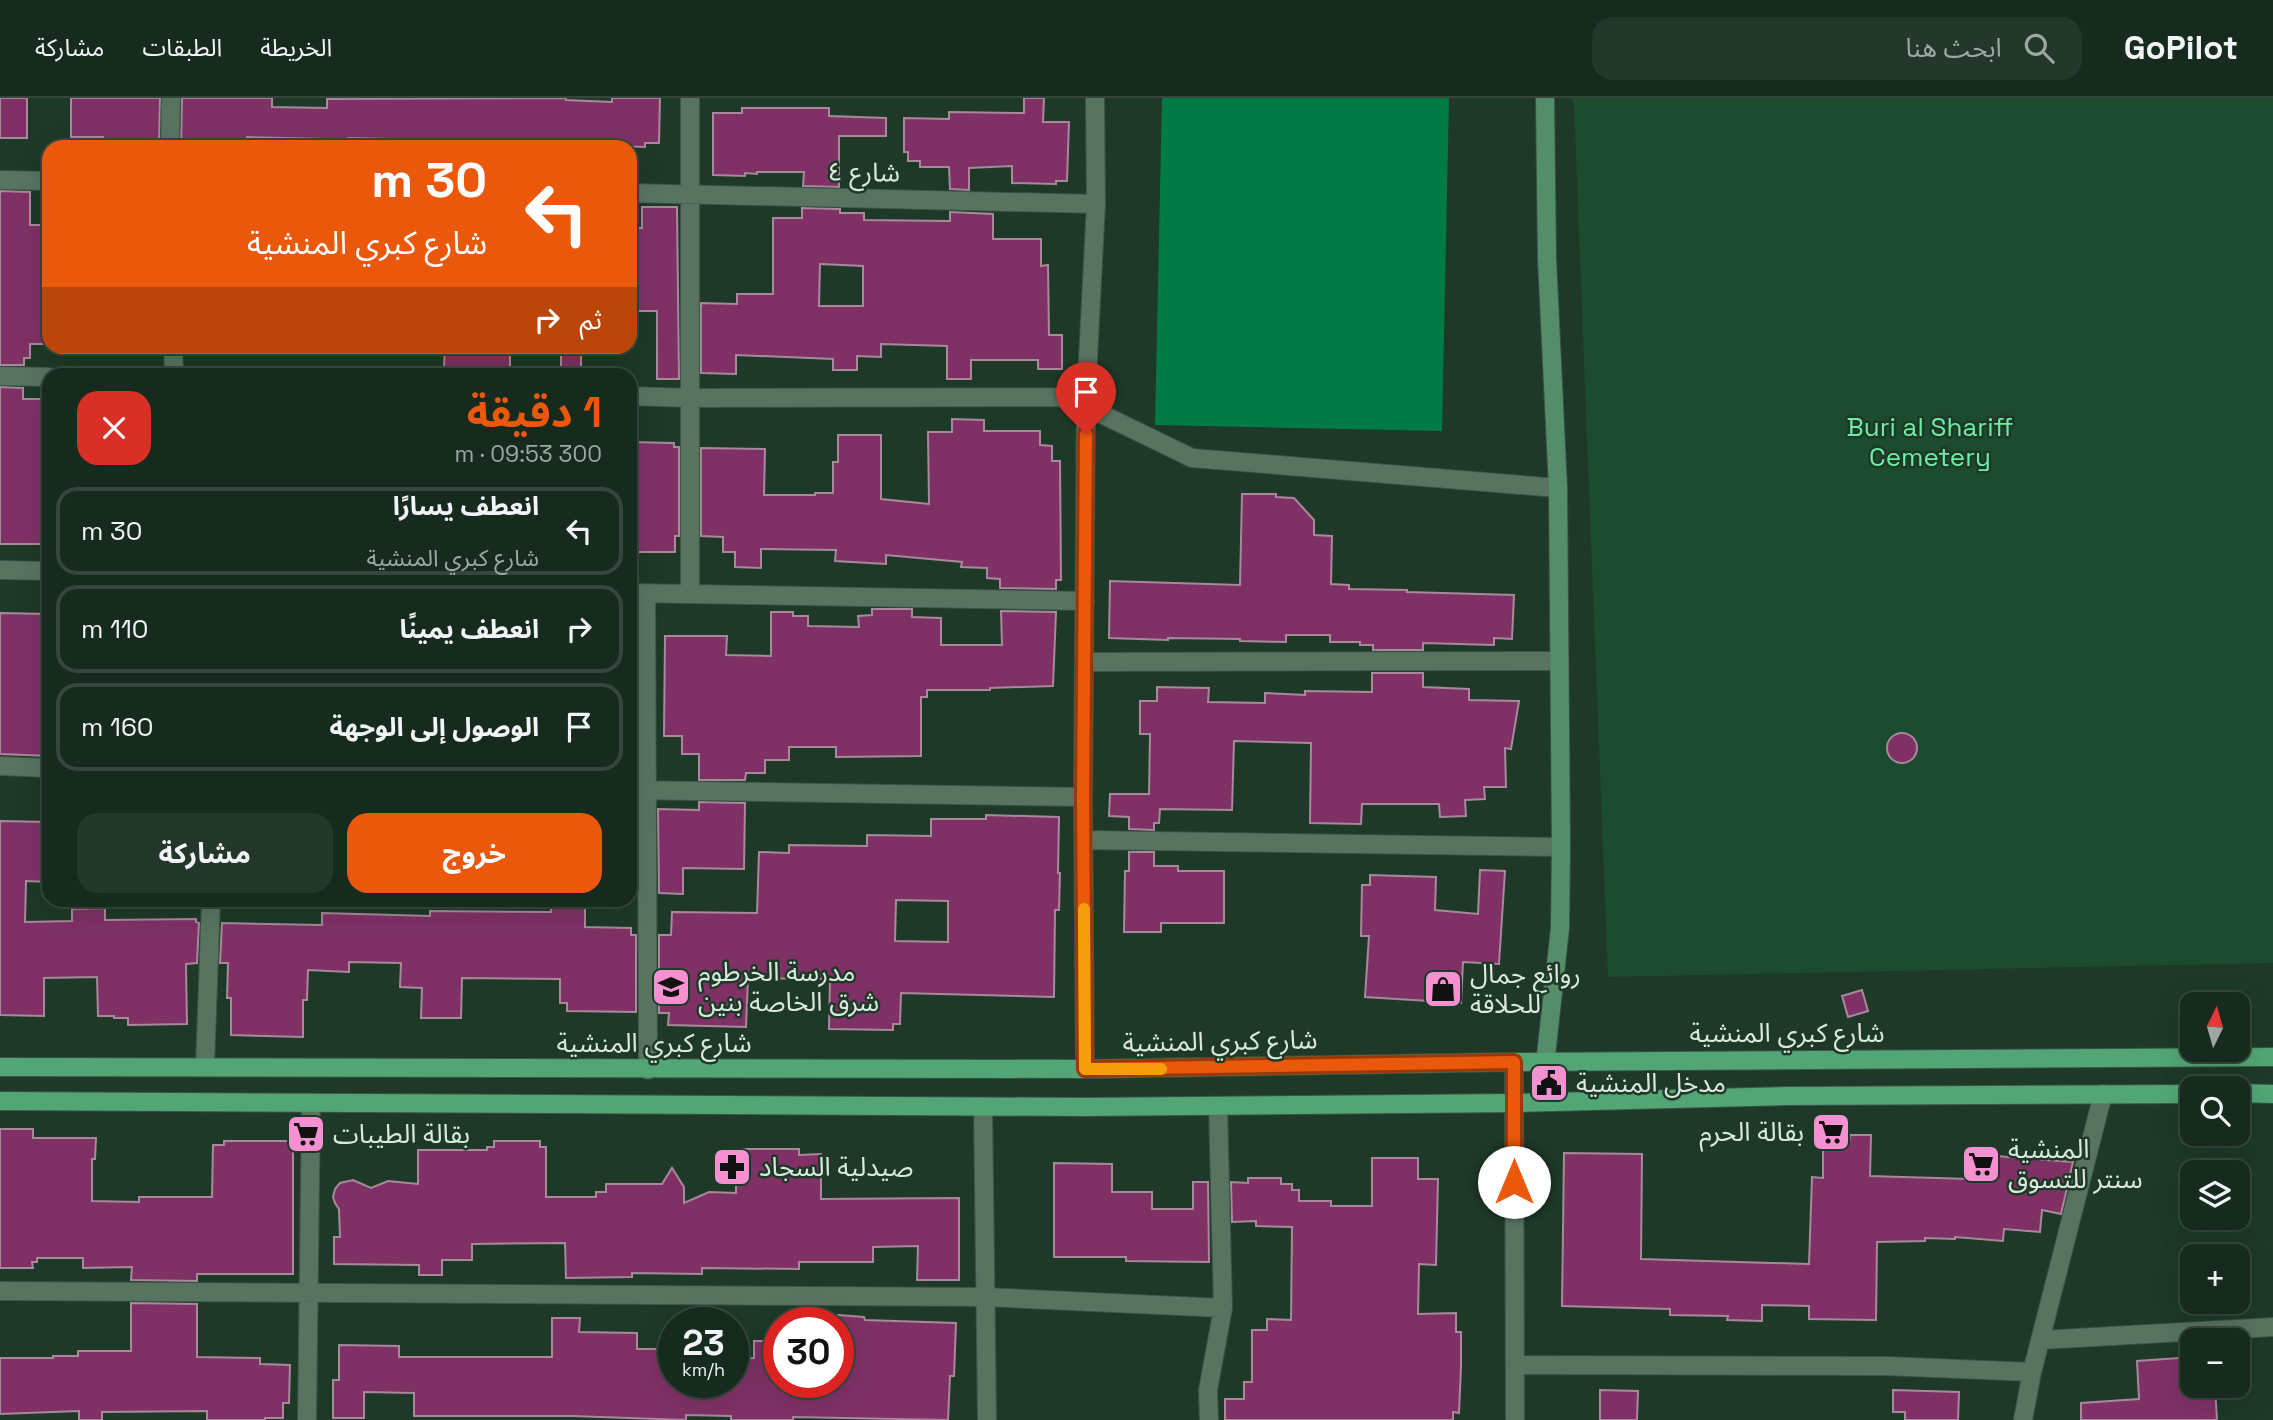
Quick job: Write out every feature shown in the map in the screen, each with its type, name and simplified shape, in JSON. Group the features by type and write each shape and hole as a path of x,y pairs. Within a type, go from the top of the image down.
{"main road":[{"path":"1541,1101 1560,928 1561,847 1558,488 1547,259 1545,98"},
{"name":"شارع كبري المنشية","path":"0,1067 1085,1069 1514,1062 2273,1057"},
{"path":"2250,1093 2273,1094"},
{"path":"0,1101 983,1107 1514,1103 1786,1096 2180,1094"}],"street":[{"path":"170,140 171,98"},
{"path":"690,98 690,593"},
{"path":"1085,1069 1083,797 1086,402 1096,204 1095,98"},
{"path":"0,180 42,181"},
{"name":"شارع ٤","path":"637,193 1096,204"},
{"path":"0,376 42,377"},
{"path":"637,396 1086,402 1192,458 1558,488"},
{"path":"0,570 42,571"},
{"path":"649,1070 648,791 638,593 1085,601"},
{"path":"1085,662 1558,661"},
{"path":"0,766 42,768"},
{"path":"637,790 1083,797"},
{"path":"1084,840 1561,847"},
{"path":"205,1066 211,907"},
{"path":"1514,1062 1515,1420"},
{"path":"2023,1420 2032,1372 2103,1094"},
{"path":"307,1420 311,1103"},
{"path":"1209,1420 1208,1390 1223,1308 1217,1106"},
{"path":"983,1107 987,1420"},
{"path":"0,1291 985,1297 1223,1308"},
{"path":"2040,1340 2273,1327"},
{"path":"1515,1365 1886,1366 2032,1372"}],"green space":[{"name":"Buri al Shariff Cemetery","path":"1571,98 2273,98 2273,963 1608,977 1574,104"}],"shaded area":[{"path":"1162,98 1449,98 1442,431 1155,425"}],"building":[{"path":"0,98 27,98 27,138 0,138"},
{"path":"71,98 160,98 159,140 71,137"},
{"path":"182,98 272,98 272,107 327,108 327,99 566,98 612,102 612,98 660,98 659,143 645,143 645,147 637,147 637,140 327,140 247,137 247,140 181,140"},
{"path":"1024,98 1044,98 1043,122 1069,122 1067,181 1056,181 1056,184 1012,183 1012,166 969,168 969,190 950,189 949,167 920,167 920,161 908,161 908,152 904,152 904,118 949,119 949,112 1024,113"},
{"path":"742,108 829,108 829,116 886,118 886,136 839,136 839,187 803,186 804,172 713,175 713,113 742,113"},
{"path":"0,191 30,192 30,225 42,225 42,344 30,344 30,358 24,358 24,365 0,365"},
{"path":"642,207 677,207 679,379 657,379 657,311 637,311 637,228 642,228"},
{"path":"802,208 864,213 864,220 950,221 950,212 993,214 993,239 1041,239 1041,266 1048,265 1049,335 1062,335 1062,369 1038,369 1038,360 971,360 971,379 947,379 947,346 881,344 881,357 857,356 857,370 833,370 833,359 736,355 736,374 701,373 701,303 737,304 737,294 773,294 773,218 802,218","holes":["820,264 863,266 863,306 819,306"]},
{"path":"445,354 510,354 510,368 444,368"},
{"path":"561,354 581,354 581,368 561,368"},
{"path":"0,387 23,388 23,399 42,399 42,544 0,544"},
{"path":"952,419 984,420 984,431 1040,431 1040,445 1052,446 1052,461 1060,461 1061,580 1056,580 1056,589 1000,588 1000,579 987,578 987,568 961,567 962,562 886,555 886,564 835,561 836,550 761,549 761,568 735,567 735,552 723,552 723,537 701,536 701,448 765,449 764,495 815,495 833,493 833,462 838,462 838,435 881,435 881,499 929,504 928,432 952,432"},
{"path":"637,442 674,443 674,447 679,447 679,536 675,536 675,552 637,552"},
{"path":"1242,494 1276,494 1276,497 1294,498 1314,520 1314,535 1332,536 1331,584 1349,585 1349,589 1514,595 1512,639 1494,638 1494,645 1423,643 1423,650 1373,650 1373,645 1360,645 1360,642 1330,642 1330,635 1286,635 1286,642 1109,638 1110,581 1240,585"},
{"path":"872,609 912,609 912,617 941,618 941,645 1002,645 1001,611 1056,612 1053,686 927,690 927,697 921,697 921,756 836,757 836,747 789,747 789,760 765,760 765,773 746,773 745,780 699,780 699,754 682,754 682,736 664,736 665,636 727,636 726,655 771,656 771,612 793,612 793,616 808,616 808,626 859,627 858,616 872,615"},
{"path":"0,613 42,614 42,756 0,754"},
{"path":"1372,673 1423,673 1423,687 1469,689 1469,700 1519,701 1511,749 1505,748 1506,787 1484,787 1485,799 1465,800 1466,816 1440,817 1439,804 1362,804 1361,824 1310,823 1311,743 1234,741 1232,810 1160,809 1159,823 1154,823 1154,830 1129,829 1129,817 1109,816 1110,794 1149,794 1150,734 1140,734 1140,701 1157,701 1157,687 1209,688 1208,702 1265,703 1265,693 1305,695 1305,691 1372,692"},
{"path":"1902,733 1913,737 1917,748 1913,759 1902,763 1891,759 1887,748 1891,737"},
{"path":"699,802 745,803 744,869 683,868 683,894 659,893 658,809 699,810"},
{"path":"986,815 1059,817 1059,910 1055,910 1054,997 901,993 900,1024 893,1024 893,1030 829,1029 830,979 748,978 746,1027 668,1025 669,1013 659,1013 659,935 671,935 672,912 757,913 759,852 789,853 789,845 867,846 867,835 931,836 931,819 986,819","holes":["896,900 948,901 948,942 895,941"]},
{"path":"0,821 42,822 42,882 26,881 25,922 72,921 72,909 105,908 105,920 196,919 199,923 197,963 186,964 187,1024 128,1025 128,1018 98,1016 97,977 44,978 44,1016 0,1015"},
{"path":"1129,852 1154,852 1154,866 1178,866 1178,871 1224,871 1224,923 1161,923 1161,932 1124,932 1125,871 1129,871"},
{"path":"1480,870 1505,871 1499,964 1463,962 1461,1003 1365,997 1369,936 1361,936 1362,885 1370,885 1370,875 1436,877 1435,910 1478,914"},
{"path":"551,907 585,907 585,927 631,928 631,935 636,935 636,1012 567,1011 567,1003 560,1003 560,979 462,978 461,1018 421,1018 422,988 400,987 401,963 349,962 349,972 308,970 307,1000 303,1000 303,1037 231,1035 231,998 227,998 228,963 220,963 222,923 322,925 322,913 430,916 430,911 551,912"},
{"path":"1862,990 1868,1011 1848,1017 1842,996"},
{"path":"0,1129 33,1129 33,1138 96,1138 95,1159 92,1159 92,1201 139,1202 139,1197 212,1197 213,1145 224,1145 224,1141 293,1141 293,1274 197,1274 197,1281 131,1280 132,1267 83,1268 83,1258 37,1258 37,1262 32,1262 33,1268 0,1268"},
{"path":"1850,1135 1871,1135 1870,1176 1970,1179 1972,1154 2073,1162 2061,1214 2042,1210 2040,1232 2004,1229 2003,1241 1955,1237 1877,1242 1876,1320 1809,1319 1809,1306 1762,1305 1762,1321 1727,1320 1728,1316 1670,1315 1670,1309 1562,1306 1564,1153 1642,1154 1641,1259 1809,1264 1812,1177 1823,1178 1823,1142 1849,1142"},
{"path":"494,1141 540,1141 540,1147 546,1147 546,1197 596,1197 596,1192 606,1192 606,1184 662,1184 672,1168 684,1187 684,1203 709,1192 736,1193 736,1149 799,1149 799,1155 821,1154 821,1199 959,1198 959,1280 917,1280 918,1246 873,1247 873,1262 799,1262 799,1269 702,1268 702,1274 632,1273 632,1277 566,1278 565,1243 472,1244 472,1260 442,1260 442,1275 419,1275 419,1265 334,1264 334,1237 340,1237 339,1209 333,1197 340,1183 353,1180 371,1188 388,1181 418,1184 418,1150 487,1150 487,1147 494,1147"},
{"path":"1372,1158 1418,1158 1418,1179 1438,1179 1436,1265 1419,1264 1418,1314 1456,1313 1456,1332 1461,1332 1459,1413 1453,1412 1453,1420 1225,1420 1225,1399 1244,1399 1244,1382 1252,1382 1252,1330 1267,1330 1267,1319 1291,1320 1292,1227 1256,1226 1256,1221 1232,1222 1231,1182 1248,1183 1248,1178 1281,1178 1281,1184 1292,1184 1292,1190 1299,1190 1299,1201 1331,1201 1331,1206 1372,1206"},
{"path":"1054,1163 1112,1164 1112,1192 1152,1192 1152,1209 1193,1209 1193,1182 1208,1182 1209,1262 1126,1261 1126,1257 1054,1257"},
{"path":"131,1303 197,1304 197,1357 260,1358 260,1364 290,1365 289,1403 283,1403 283,1418 207,1420 207,1411 102,1412 102,1420 79,1420 79,1411 0,1414 0,1358 78,1356 78,1351 131,1351"},
{"path":"854,1316 864,1317 865,1320 956,1323 954,1376 950,1376 948,1420 793,1417 793,1420 731,1420 731,1416 686,1415 686,1420 572,1416 414,1416 414,1393 364,1392 364,1418 333,1418 333,1380 339,1380 339,1345 399,1346 399,1357 552,1357 552,1318 580,1318 579,1332 637,1333 637,1349 658,1349 658,1398 749,1398 749,1358 754,1358 754,1341 763,1341 763,1398 854,1398"},
{"path":"2180,1358 2180,1398 2216,1398 2217,1420 2081,1420 2081,1403 2139,1399 2137,1361"},
{"path":"1600,1390 1638,1391 1637,1420 1600,1420"},
{"path":"1893,1390 1959,1392 1958,1420 1905,1420 1905,1412 1893,1412"}],"slow traffic":[{"path":"1084,909 1085,1069 1161,1069"}],"place":[{"name":"مدرسة الخرطوم شرق الخاصة بنين","path":"671,987"},
{"name":"روائع جمال للحلاقة","path":"1443,989"},
{"name":"مدخل المنشية","path":"1549,1083"},
{"name":"بقالة الحرم","path":"1831,1132"},
{"name":"بقالة الطيبات","path":"306,1134"},
{"name":"المنشية سنتر للتسوق","path":"1981,1164"},
{"name":"صيدلية السجاد","path":"732,1167"}],"route":[{"path":"1086,434 1083,797 1085,1069 1514,1062 1514,1182"}]}
